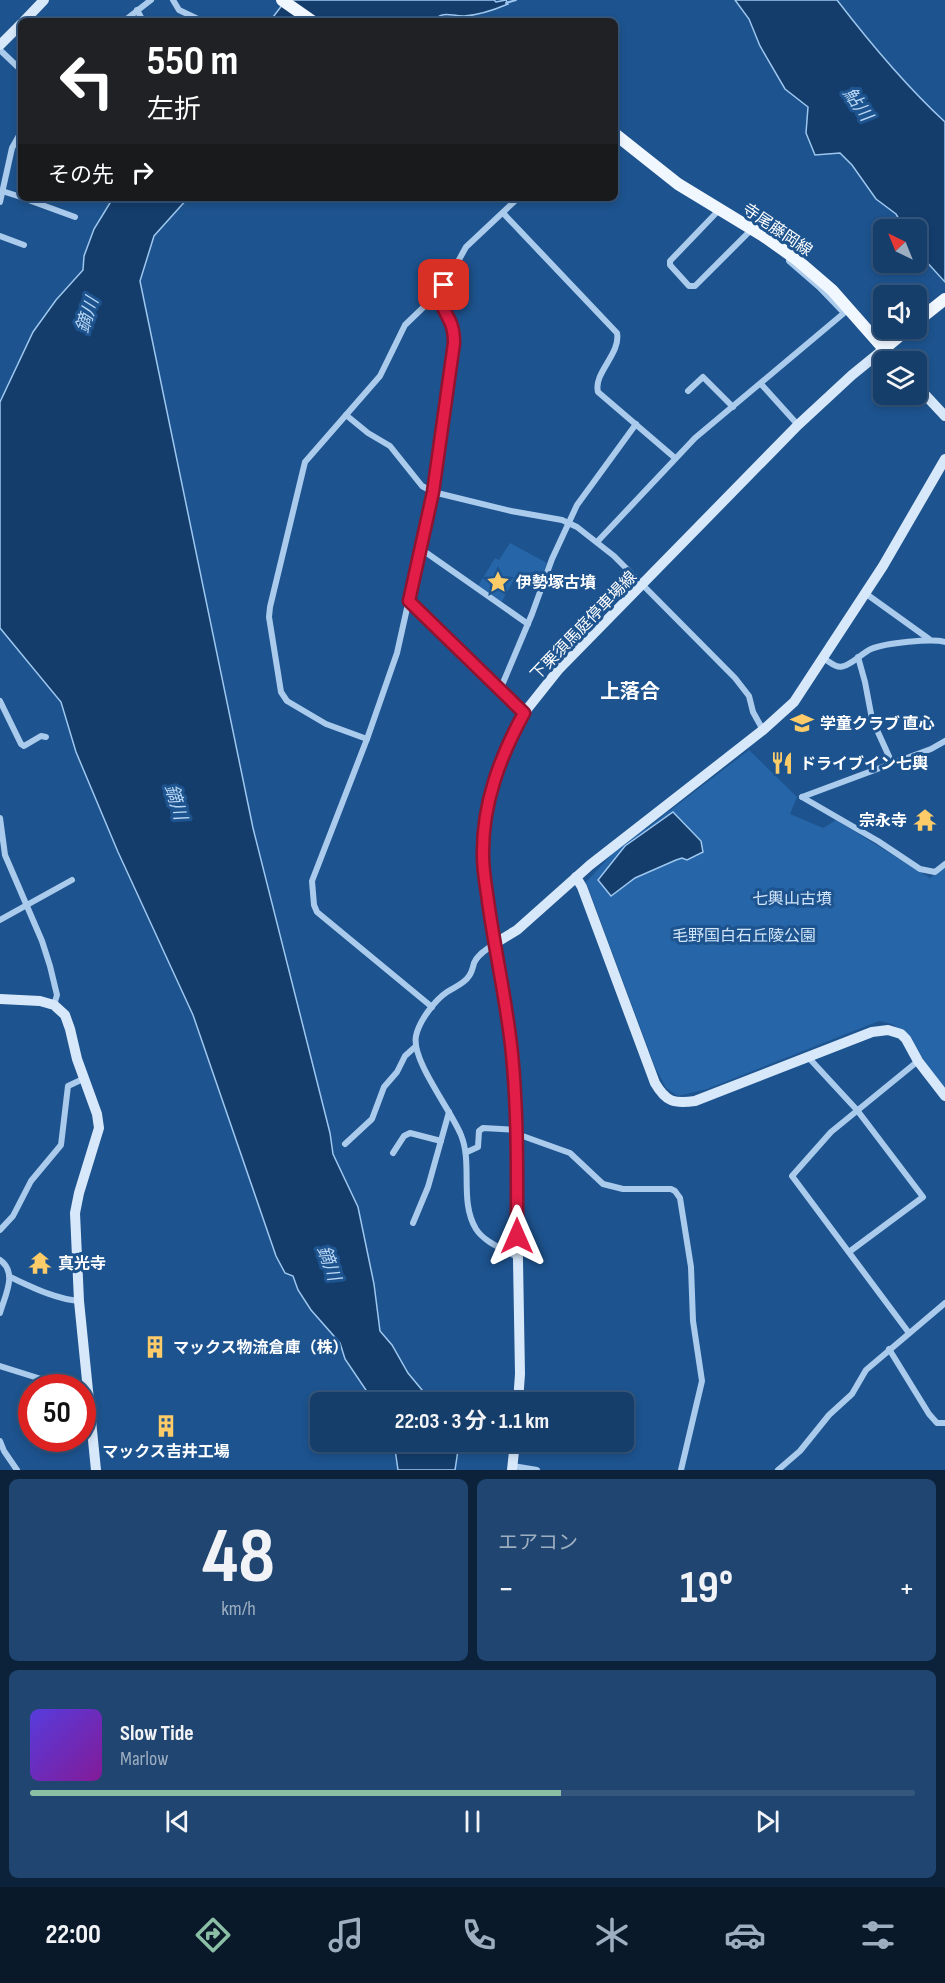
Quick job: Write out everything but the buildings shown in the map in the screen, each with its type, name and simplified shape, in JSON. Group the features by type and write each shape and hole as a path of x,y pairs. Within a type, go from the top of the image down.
{"main road":[{"path":"282,0 308,18"},
{"name":"寺尾藤岡線","path":"618,136 678,184 790,254 832,290 888,345"},
{"path":"927,313 945,299"},
{"path":"888,345 895,339"}],"street":[{"path":"26,18 44,0"},
{"path":"128,18 151,0"},
{"path":"173,0 179,10 196,18"},
{"path":"137,10 141,18"},
{"path":"18,27 0,47 18,67"},
{"path":"18,137 12,148 1,197 18,198"},
{"path":"30,201 75,218"},
{"path":"367,739 326,724 287,701 281,692 269,617 302,467 380,376 405,325 432,299 439,296 466,247 515,201"},
{"path":"719,210 670,261 670,266 689,286 695,286 752,229"},
{"path":"503,213 617,333 617,343 598,384 597,389 601,395 675,458"},
{"path":"0,236 24,245"},
{"path":"597,543 675,458 844,314 819,287 789,261 790,254"},
{"path":"432,1008 317,912 314,905 312,881 397,654 421,549 433,492 454,343 451,320 439,296"},
{"path":"888,345 891,351"},
{"name":"下栗須馬庭停車場線","path":"519,1392 517,1132 512,1054 494,944 483,856 485,822 500,762 524,713 559,669 798,424 888,345"},
{"path":"687,392 703,376 733,407"},
{"path":"761,384 798,424"},
{"path":"927,396 945,416"},
{"path":"346,415 390,446 417,480 433,492 569,523 597,543 643,584 735,678 749,696 753,712 763,729"},
{"path":"500,690 552,559 579,501 636,424"},
{"path":"517,1257 483,1237 476,1228 471,1216 467,1191 467,1152 415,1047 417,1030 445,993 469,976 478,956 517,930 576,877 794,702 902,536 945,459"},
{"path":"421,549 528,624"},
{"path":"865,593 929,639"},
{"path":"409,601 524,713"},
{"path":"823,658 837,667 844,666 870,649 880,646 929,639 945,642"},
{"path":"858,657 872,719 892,763"},
{"path":"0,701 21,744 24,746 40,736 46,736"},
{"path":"945,741 931,749 802,797 920,869 935,872 945,864"},
{"path":"0,819 5,855 50,966 57,995 54,1005"},
{"path":"576,877 582,887 655,1083 661,1094 669,1100 681,1103 695,1101 872,1032 888,1030 896,1031 906,1039 918,1061 945,1096"},
{"path":"0,920 72,880"},
{"path":"0,999 40,1001 54,1005 65,1015 83,1079 96,1114 99,1128 75,1213 86,1374"},
{"path":"345,1144 372,1119 384,1087 397,1072 405,1056 415,1047"},
{"path":"808,1057 857,1110 923,1197 849,1252"},
{"path":"909,1333 792,1176 831,1132 918,1061"},
{"path":"0,1230 13,1216 36,1174 61,1145 68,1086 83,1079"},
{"path":"413,1223 428,1187 449,1112"},
{"path":"467,1152 478,1147 479,1131 483,1128 517,1132 570,1153 603,1184 623,1189 671,1189 680,1198 691,1267 693,1321 702,1381 681,1470"},
{"path":"393,1153 404,1136 410,1132 441,1141"},
{"path":"0,1260 9,1270 10,1277 0,1313"},
{"path":"10,1277 67,1300 80,1300"},
{"path":"778,1470 800,1451 829,1415 852,1394 866,1370 945,1303"},
{"path":"889,1349 929,1414 937,1423 945,1423"},
{"path":"0,1366 25,1374"},
{"path":"0,1441 4,1452 17,1470"},
{"path":"94,1452 96,1470"},
{"path":"513,1452 512,1468 537,1470"}],"green space":[{"path":"510,543 547,563 537,590 516,576 501,603 478,586 495,558 499,560"},
{"name":"毛野国白石丘陵公園","path":"749,750 797,797 790,814 823,828 836,820 930,878 945,866 945,1091 906,1035 892,1024 879,1021 707,1089 678,1096 666,1088 655,1067 586,882 612,854 642,829 646,829"}],"water":[{"path":"286,0 494,0 496,2 506,0 508,4 475,15 448,14 436,18 272,18"},
{"name":"鮎川","path":"735,0 837,0 888,63 945,122 945,282 927,262 927,219 899,219 896,214 876,199 852,165 840,153 815,155 806,133 808,107 785,89 760,46 749,19"},
{"name":"鏑川","path":"111,201 185,201 154,236 140,281 253,828 330,1133 333,1154 358,1207 374,1284 380,1331 424,1392 367,1392 345,1359 340,1343 311,1310 298,1290 293,1276 285,1273 276,1256 193,1015 118,852 76,752 61,702 0,628 0,402 33,332 56,300 83,270 84,256 94,229"},
{"path":"673,812 701,841 703,852 687,860 682,858 676,860 635,878 611,896 598,880 625,846"},
{"path":"395,1452 458,1452 455,1470 398,1470"}],"waterway":[{"path":"506,3 516,0"}],"place":[{"name":"伊勢塚古墳","path":"498,582"},
{"name":"学童クラブ 直心","path":"802,723"},
{"name":"ドライブイン七輿","path":"782,763"},
{"name":"宗永寺","path":"925,820"},
{"name":"真光寺","path":"40,1263"},
{"name":"マックス物流倉庫（株）","path":"155,1347"},
{"name":"マックス吉井工場","path":"166,1426"}],"district":[{"name":"上落合","path":"630,691"}],"route":[{"path":"444,285 439,298 451,320 454,343 433,492 409,601 524,713 510,738 491,792 485,822 483,856 494,944 512,1054 517,1134 517,1236"}],"park label":[{"name":"七輿山古墳","path":"792,898"}]}
